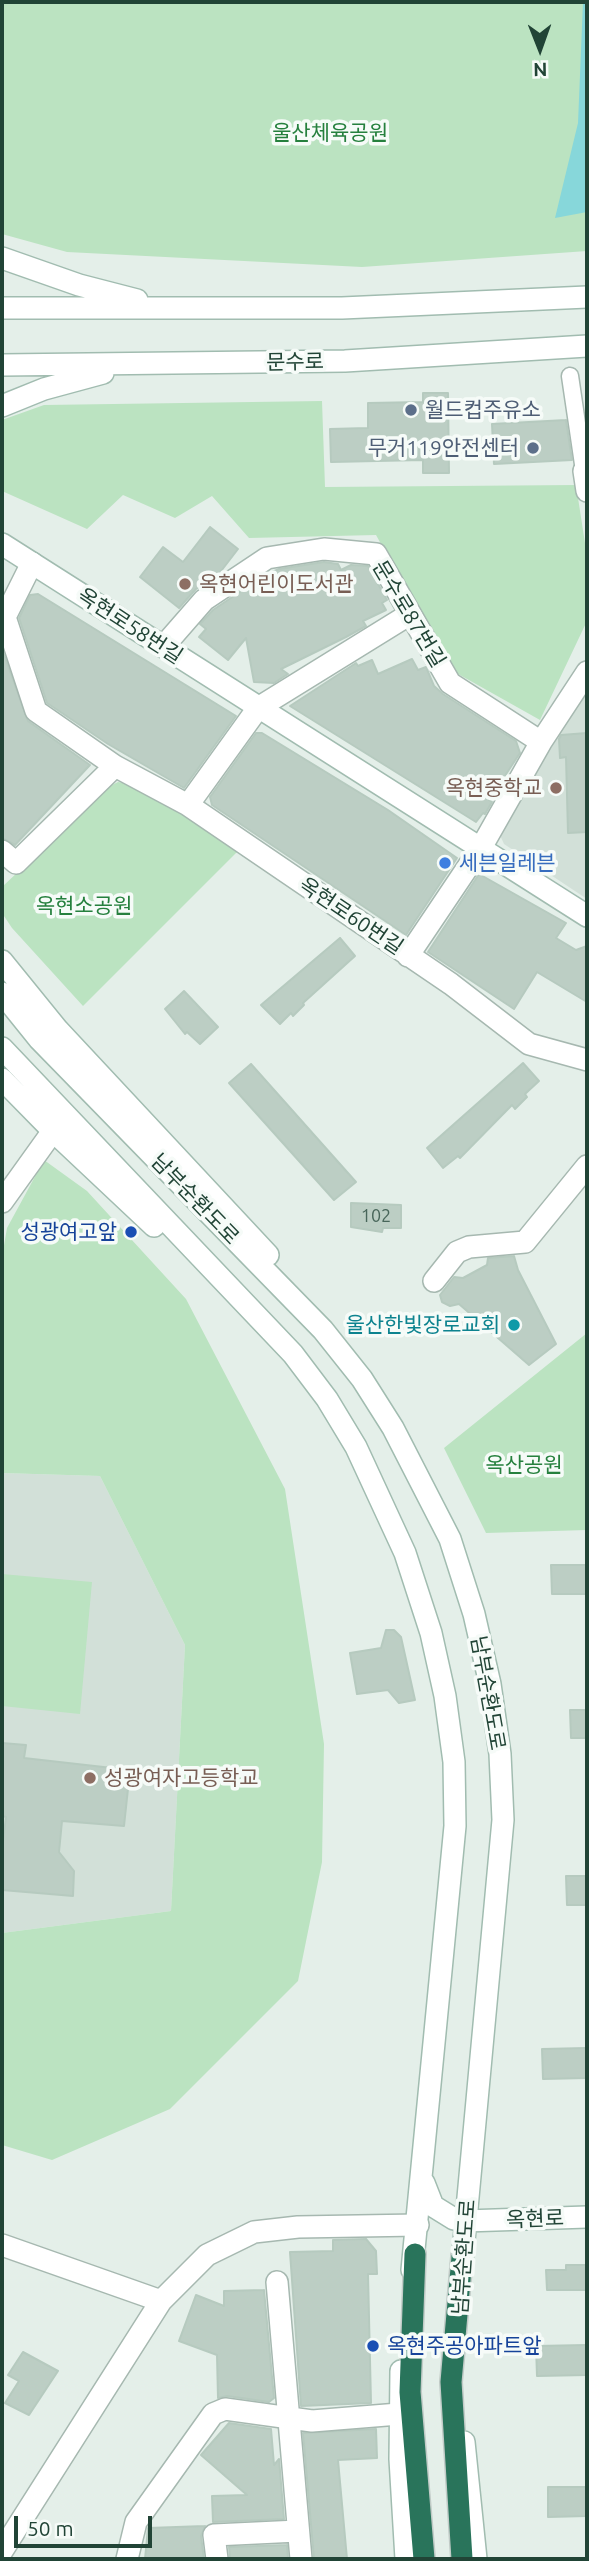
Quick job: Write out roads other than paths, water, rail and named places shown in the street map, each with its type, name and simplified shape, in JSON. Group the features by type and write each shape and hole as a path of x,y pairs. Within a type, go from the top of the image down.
{"highway":[{"path":"415,2254 410,2380 424,2559"},
{"path":"462,2257 451,2382 462,2559"}],"main road":[{"path":"2,258 115,295 195,309"},
{"path":"2,308 195,309 476,305 587,298"},
{"name":"문수로","path":"2,365 358,360 587,346"},
{"path":"2,406 44,389 146,364"},
{"name":"옥현로58번길","path":"2,544 258,708 482,846 587,916"},
{"name":"문수로87번길","path":"163,647 204,600 267,558 324,549 376,554 450,683 541,742"},
{"name":"옥현로60번길","path":"32,563 5,617 36,710 115,766 188,805 408,956 529,1044 587,1060"},
{"path":"188,805 258,708 410,614"},
{"path":"408,956 482,846 541,742 587,672"},
{"path":"9,857 115,766"},
{"path":"2,961 58,1030 295,1285 362,1379"},
{"name":"남부순환도로","path":"2,993 39,1040 323,1331 362,1379 393,1428 450,1539 488,1672 500,1754 503,1820 499,1889 462,2257 460,2380 477,2559"},
{"name":"남부순환도로","path":"2,1048 265,1324 327,1399 356,1447 405,1553 431,1633 445,1696 454,1762 455,1826 418,2225 402,2357 399,2414 406,2559"},
{"path":"2,1079 53,1131 246,1312 327,1399"},
{"path":"2,1202 53,1131"},
{"path":"434,1281 457,1252 469,1247 525,1242 587,1166"},
{"name":"옥현로","path":"422,2178 432,2206 443,2215 465,2221 587,2217"},
{"path":"2,2551 161,2301 207,2255 254,2232 298,2227 418,2225"},
{"path":"2,2245 161,2301"},
{"path":"276,2282 301,2559"},
{"path":"127,2559 136,2522 213,2414 225,2409 288,2420 399,2414"},
{"path":"217,2559 215,2536 298,2531"}],"street":[{"path":"570,376 586,478"}],"water":[{"path":"583,2 587,2 587,212 555,218 578,123"}],"place":[{"name":"월드컵주유소","path":"411,410"},
{"name":"무거119안전센터","path":"533,448"},
{"name":"옥현어린이도서관","path":"185,584"},
{"name":"옥현중학교","path":"556,788"},
{"name":"세븐일레븐","path":"445,863"},
{"name":"성광여고앞","path":"131,1232"},
{"name":"울산한빛장로교회","path":"514,1325"},
{"name":"성광여자고등학교","path":"90,1778"},
{"name":"옥현주공아파트앞","path":"373,2346"}],"park label":[{"name":"울산체육공원","path":"330,133"},
{"name":"옥현소공원","path":"84,906"},
{"name":"옥산공원","path":"524,1465"}]}
